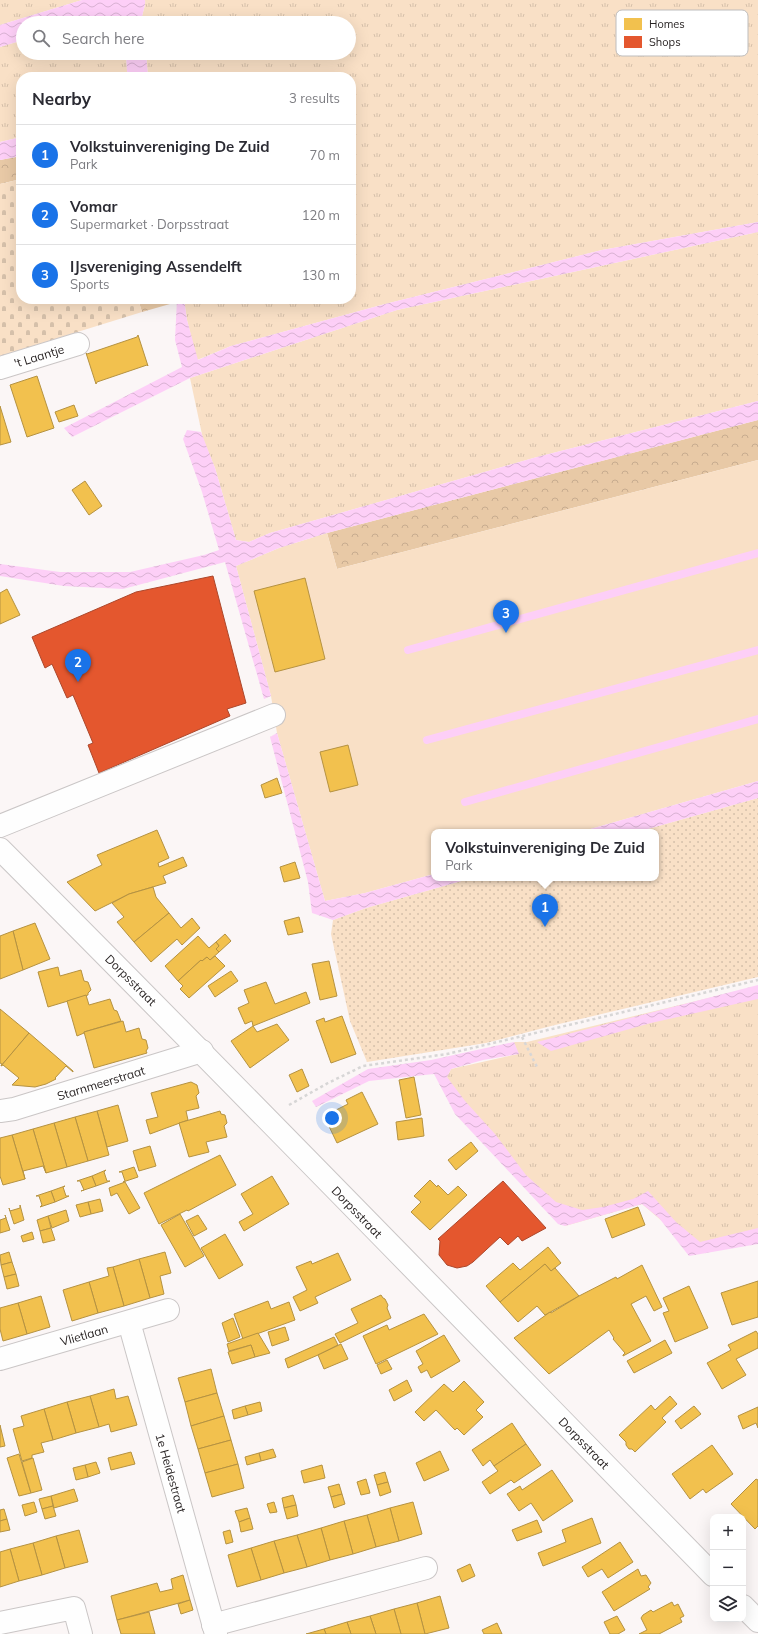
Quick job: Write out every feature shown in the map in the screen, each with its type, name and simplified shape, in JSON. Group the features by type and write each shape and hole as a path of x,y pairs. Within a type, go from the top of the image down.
{"street":[{"name":"'t Laantje","path":"0,368 78,344"},
{"path":"0,826 274,716"},
{"name":"Dorpsstraat","path":"0,849 202,1051 321,1175 710,1572"},
{"name":"Starnmeerstraat","path":"0,1111 14,1109 202,1051"},
{"name":"Vlietlaan","path":"0,1359 168,1310"},
{"name":"1e Heidestraat","path":"129,1322 214,1629 426,1568"},
{"path":"0,1623 74,1608 81,1634"},
{"path":"746,1609 758,1621"}],"path":[{"path":"307,1094 363,1066 447,1054 758,980"},
{"path":"522,1037 537,1067"}],"green space":[{"path":"0,0 82,0 30,16 16,16 16,20 0,25"},
{"path":"145,0 758,0 758,222 602,250 385,304 231,346 197,360 185,304 356,304 356,72 148,72 147,60 356,60 356,16 142,16"},
{"path":"16,42 16,60 126,60 127,72 16,72 16,138 0,142 0,47"},
{"path":"16,157 16,180 0,184 0,160"},
{"path":"16,180 16,304 140,304 142,312 0,356 0,184"},
{"path":"758,232 758,401 537,457 270,533 249,542 236,540 215,468 203,439 190,378 397,310"},
{"path":"140,304 170,304 142,312"},
{"path":"758,420 758,460 337,569 327,533"},
{"path":"758,460 758,781 590,829 431,829 431,875 365,893 325,901 277,733 271,696 236,566 279,548 327,533 337,569"},
{"path":"758,798 758,977 555,1025 486,1043 367,1062 350,1021 331,934 333,920 366,908 461,881 659,881 659,829 648,829"},
{"path":"758,986 758,1239 689,1254 663,1222 642,1204 565,1226 457,1111 447,1077 451,1069 518,1054 514,1042 527,1042"}],"water":[{"path":"82,0 145,0 142,16 30,16"},
{"path":"16,20 16,42 0,47 0,25"},
{"path":"126,60 147,60 148,72 127,71"},
{"path":"16,138 16,157 0,160 0,142"},
{"path":"758,222 758,232 397,310 190,378 72,437 64,428 182,367 175,340 177,304 185,304 187,320 198,360 231,346 385,304 602,250"},
{"path":"758,401 758,420 327,533 279,548 236,566 271,696 264,699 225,562 123,589 64,586 0,576 0,564 60,572 130,572 204,555 219,550 202,492 183,439 187,430 201,432 215,468 236,540 249,542 270,533 537,457"},
{"path":"277,733 325,901 365,893 431,875 431,881 461,881 366,908 333,920 312,913 308,882 270,737"},
{"path":"758,781 758,798 648,829 590,829"},
{"path":"758,985 758,999 651,1023 551,1051 537,1042"},
{"path":"514,1042 519,1054 483,1060 451,1069 447,1077 465,1101 495,1134 526,1175 556,1202 582,1210 603,1207 633,1199 648,1191 676,1222 700,1242 758,1228 758,1244 689,1256 659,1218 642,1204 565,1226 558,1224 455,1114 434,1074 369,1081 316,1107 312,1101 368,1069 431,1060"}],"building: Homes":[{"path":"138,335 148,366 147,365 97,382 96,384 86,353 87,354 137,337"},
{"path":"37,376 54,428 27,437 10,385"},
{"path":"74,405 78,416 59,422 55,412"},
{"path":"0,406 11,442 0,445"},
{"path":"85,481 102,506 89,515 72,490"},
{"path":"305,578 325,659 275,672 254,591"},
{"path":"7,589 20,615 0,624 0,593"},
{"path":"348,745 358,785 330,792 320,752"},
{"path":"277,778 282,793 265,798 261,785"},
{"path":"157,830 169,858 158,863 159,867 183,857 187,866 163,876 166,883 129,894 95,911 67,882 102,865 97,855"},
{"path":"295,862 300,878 284,882 280,867"},
{"path":"153,887 156,897 169,913 134,942 117,922 124,917 112,903 129,894"},
{"path":"169,913 181,928 192,918 200,928 182,945 177,939 151,962 134,942"},
{"path":"299,917 303,932 288,935 284,921"},
{"path":"35,923 50,959 23,970 13,931"},
{"path":"13,931 23,970 0,979 0,936"},
{"path":"225,934 231,941 219,952 216,949 219,946 216,942"},
{"path":"198,936 209,948 216,942 219,946 216,949 219,952 210,960 207,957 202,961 201,960 178,981 165,966"},
{"path":"215,956 225,966 189,998 180,989 183,986 178,981 201,960 202,961 207,957 210,960"},
{"path":"329,961 337,996 320,1000 312,964"},
{"path":"58,967 60,976 81,970 84,981 88,982 91,990 88,995 48,1007 38,972"},
{"path":"231,971 238,981 215,997 208,986"},
{"path":"266,982 275,1004 306,992 310,1003 253,1026 252,1021 245,1024 238,1008 249,1003 244,990"},
{"path":"86,995 89,1005 110,999 114,1010 117,1011 121,1021 84,1032 77,1036 67,1001"},
{"path":"0,1009 29,1033 1,1066 2,1064 0,1063"},
{"path":"342,1016 356,1054 331,1063 316,1021 324,1018 325,1022"},
{"path":"123,1021 126,1032 139,1028 142,1039 146,1040 148,1048 146,1051 147,1053 94,1068 84,1032"},
{"path":"277,1024 289,1040 250,1068 231,1041 253,1026 257,1032"},
{"path":"29,1033 73,1072 66,1066 55,1078 56,1079 46,1084 35,1087 12,1085 19,1078 3,1065 1,1066"},
{"path":"302,1069 309,1086 297,1092 289,1075"},
{"path":"414,1077 421,1115 406,1118 399,1080"},
{"path":"191,1082 197,1085 199,1093 196,1096 199,1108 186,1111 188,1120 150,1134 146,1120 158,1117 151,1093"},
{"path":"362,1092 378,1124 337,1143 324,1116 348,1104 346,1100"},
{"path":"118,1105 128,1141 107,1147 97,1111"},
{"path":"97,1111 109,1155 88,1161 75,1117"},
{"path":"220,1111 221,1114 225,1115 227,1123 224,1126 227,1137 206,1142 209,1152 189,1157 179,1123"},
{"path":"75,1117 88,1161 67,1167 54,1123"},
{"path":"422,1118 424,1136 398,1140 396,1122"},
{"path":"54,1123 67,1167 46,1173 33,1129"},
{"path":"33,1129 46,1173 43,1166 23,1171 25,1179 12,1135"},
{"path":"12,1135 25,1179 3,1185 0,1176 0,1138"},
{"path":"471,1142 478,1151 456,1170 448,1160"},
{"path":"150,1146 156,1166 139,1171 133,1151"},
{"path":"220,1155 236,1185 188,1211 187,1210 159,1224 144,1193"},
{"path":"134,1167 138,1177 123,1182 125,1181 122,1172 119,1172"},
{"path":"106,1170 104,1172 107,1181 110,1181 96,1186 92,1176"},
{"path":"92,1176 96,1186 84,1190 80,1181 77,1181"},
{"path":"272,1176 289,1204 244,1231 239,1222 253,1214 241,1194"},
{"path":"430,1180 437,1187 438,1185 448,1195 458,1186 467,1195 430,1230 411,1212 421,1202 414,1196"},
{"path":"125,1182 140,1208 129,1214 117,1193 111,1196 109,1188"},
{"path":"65,1186 63,1187 66,1196 69,1196 55,1202 51,1191"},
{"path":"51,1191 55,1202 40,1207 42,1205 39,1196 36,1196"},
{"path":"100,1199 103,1211 91,1214 88,1202"},
{"path":"88,1202 91,1214 80,1217 76,1205"},
{"path":"20,1205 24,1220 14,1224 9,1208 10,1211 20,1208"},
{"path":"638,1207 645,1225 612,1238 605,1219"},
{"path":"66,1210 69,1221 52,1228 48,1216"},
{"path":"180,1214 204,1256 185,1267 161,1225"},
{"path":"198,1215 207,1229 194,1236 186,1221"},
{"path":"48,1216 51,1228 40,1231 37,1220"},
{"path":"6,1218 10,1230 0,1233 0,1220"},
{"path":"51,1228 55,1240 43,1243 40,1231"},
{"path":"32,1232 34,1239 23,1242 21,1236"},
{"path":"225,1234 243,1265 219,1279 201,1248"},
{"path":"548,1247 561,1263 551,1271 545,1264 500,1302 486,1286 513,1263 520,1270"},
{"path":"9,1252 12,1262 1,1265 0,1255"},
{"path":"165,1252 171,1273 160,1276 164,1294 150,1298 139,1259"},
{"path":"338,1253 351,1280 315,1297 318,1303 300,1311 293,1297 307,1290 296,1267 311,1261 312,1264"},
{"path":"139,1259 150,1298 124,1306 113,1267"},
{"path":"12,1262 16,1274 4,1277 1,1265"},
{"path":"545,1264 551,1271 555,1268 579,1296 545,1315 537,1306 518,1322 500,1302"},
{"path":"642,1265 662,1307 654,1311 646,1296 631,1304 651,1341 623,1356 625,1353 613,1339 614,1338 609,1330 549,1374 514,1338 550,1312 551,1313 579,1296 616,1277 617,1279"},
{"path":"113,1267 124,1306 98,1313 89,1282 109,1276 107,1268"},
{"path":"16,1274 19,1286 7,1289 4,1277"},
{"path":"758,1281 758,1317 732,1325 721,1293"},
{"path":"89,1282 98,1313 72,1321 63,1290"},
{"path":"689,1286 708,1328 675,1342 663,1313 669,1311 663,1298"},
{"path":"381,1295 388,1305 387,1308 391,1318 340,1343 335,1334 358,1323 351,1309"},
{"path":"41,1296 50,1327 27,1334 18,1303"},
{"path":"268,1301 271,1309 289,1302 295,1320 243,1339 234,1314"},
{"path":"18,1303 27,1334 3,1341 0,1329 0,1308"},
{"path":"424,1314 438,1334 376,1364 363,1336 387,1325 389,1330"},
{"path":"233,1318 240,1337 228,1342 222,1323"},
{"path":"285,1327 289,1340 272,1346 268,1332"},
{"path":"756,1331 758,1334 758,1348 736,1359 746,1375 722,1389 707,1363 731,1350 728,1345"},
{"path":"258,1333 270,1353 255,1357 251,1345 229,1351 227,1344"},
{"path":"444,1335 460,1361 431,1378 427,1370 421,1373 418,1367 423,1364 416,1351"},
{"path":"334,1337 338,1345 288,1368 285,1359"},
{"path":"665,1340 672,1353 634,1373 627,1361"},
{"path":"341,1344 348,1359 324,1369 318,1355"},
{"path":"251,1345 255,1357 232,1364 228,1352"},
{"path":"387,1360 392,1369 381,1374 377,1365"},
{"path":"211,1369 217,1393 185,1402 178,1378"},
{"path":"407,1380 412,1391 394,1401 389,1390"},
{"path":"464,1381 484,1402 476,1410 483,1417 464,1435 457,1428 455,1430 436,1410 424,1421 415,1412 444,1384 453,1392"},
{"path":"114,1389 116,1399 128,1396 137,1425 111,1432 109,1424 99,1427 90,1396"},
{"path":"217,1393 224,1416 191,1426 185,1402"},
{"path":"90,1396 99,1427 76,1433 67,1402"},
{"path":"670,1396 677,1404 662,1418 666,1422 635,1452 632,1449 629,1449 626,1442 619,1435 651,1405 655,1410"},
{"path":"67,1402 76,1433 53,1440 44,1409"},
{"path":"260,1402 262,1411 248,1415 245,1406"},
{"path":"245,1406 248,1415 234,1419 232,1410"},
{"path":"694,1406 701,1414 681,1429 675,1421"},
{"path":"758,1407 758,1428 756,1423 743,1429 738,1416"},
{"path":"44,1409 53,1440 41,1443 44,1452 32,1455 32,1458 22,1461 13,1429 24,1426 21,1416"},
{"path":"224,1416 231,1440 198,1449 191,1426"},
{"path":"512,1423 526,1444 494,1466 490,1460 483,1466 472,1450"},
{"path":"0,1425 5,1446 0,1447"},
{"path":"231,1440 238,1464 205,1473 198,1449"},
{"path":"526,1444 541,1465 514,1483 511,1480 490,1494 482,1482 498,1471 494,1466"},
{"path":"712,1445 733,1474 706,1493 703,1489 690,1499 672,1474"},
{"path":"273,1449 276,1457 261,1461 259,1453"},
{"path":"440,1451 449,1470 424,1481 416,1463"},
{"path":"131,1452 135,1464 111,1470 108,1458"},
{"path":"259,1453 261,1461 247,1465 245,1457"},
{"path":"19,1454 31,1493 19,1496 7,1458"},
{"path":"33,1458 42,1490 31,1493 22,1462"},
{"path":"96,1462 100,1473 88,1477 85,1465"},
{"path":"238,1464 244,1488 212,1497 205,1473"},
{"path":"85,1465 88,1477 76,1480 73,1468"},
{"path":"322,1465 325,1478 304,1483 301,1471"},
{"path":"552,1470 573,1501 543,1521 531,1503 519,1511 507,1494 520,1486 522,1490"},
{"path":"385,1472 388,1482 377,1485 374,1475"},
{"path":"366,1479 370,1493 361,1495 357,1482"},
{"path":"756,1479 758,1480 758,1526 755,1529 746,1520 746,1514 741,1514 731,1504"},
{"path":"388,1482 391,1492 380,1496 377,1485"},
{"path":"339,1484 342,1494 331,1497 328,1487"},
{"path":"74,1489 78,1501 54,1508 51,1496"},
{"path":"342,1494 345,1504 334,1508 331,1497"},
{"path":"293,1495 296,1505 284,1508 282,1498"},
{"path":"51,1496 53,1506 42,1509 39,1499"},
{"path":"34,1502 37,1512 25,1516 22,1505"},
{"path":"274,1502 277,1512 270,1513 267,1504"},
{"path":"413,1502 422,1534 399,1541 390,1508"},
{"path":"296,1505 298,1516 287,1519 284,1508"},
{"path":"53,1506 56,1516 45,1519 42,1509"},
{"path":"247,1508 250,1518 239,1522 235,1511"},
{"path":"390,1508 399,1541 376,1547 367,1515"},
{"path":"4,1509 7,1519 0,1521 0,1510"},
{"path":"367,1515 376,1547 353,1554 344,1521"},
{"path":"250,1518 253,1529 241,1532 239,1522"},
{"path":"592,1518 601,1543 543,1566 538,1553 566,1542 562,1530"},
{"path":"7,1519 10,1530 0,1532 0,1521"},
{"path":"537,1520 542,1532 517,1541 512,1530"},
{"path":"344,1521 353,1554 330,1560 321,1528"},
{"path":"321,1528 330,1560 307,1567 297,1535"},
{"path":"79,1530 88,1562 65,1568 56,1536"},
{"path":"230,1530 233,1542 226,1544 223,1532"},
{"path":"297,1535 307,1567 284,1573 274,1541"},
{"path":"56,1536 65,1568 42,1575 33,1543"},
{"path":"274,1541 284,1573 261,1580 251,1548"},
{"path":"620,1542 633,1562 608,1578 602,1569 588,1577 582,1567"},
{"path":"33,1543 42,1575 19,1581 10,1549"},
{"path":"251,1548 261,1580 237,1587 228,1555"},
{"path":"10,1549 19,1581 0,1587 0,1552"},
{"path":"470,1564 475,1576 462,1582 457,1570"},
{"path":"638,1569 641,1576 646,1575 651,1583 648,1587 650,1589 614,1611 602,1592"},
{"path":"183,1575 190,1600 117,1620 111,1596 157,1583 160,1592 173,1589 171,1579"},
{"path":"440,1596 449,1628 425,1634 417,1603"},
{"path":"190,1600 193,1610 181,1614 178,1604"},
{"path":"672,1602 674,1606 678,1604 684,1616 680,1618 682,1622 659,1634 639,1634 647,1630 641,1618 643,1615 651,1610 653,1612"},
{"path":"417,1603 425,1634 401,1634 394,1609"},
{"path":"394,1609 401,1634 376,1634 370,1616"},
{"path":"149,1612 155,1634 121,1634 117,1620"},
{"path":"370,1616 376,1634 351,1634 347,1622"},
{"path":"617,1616 625,1630 618,1634 610,1634 604,1622"},
{"path":"347,1622 351,1634 326,1634 324,1629"},
{"path":"497,1623 502,1634 484,1634 482,1630"},
{"path":"324,1629 326,1634 306,1634"}],"building: Shops":[{"path":"213,576 246,703 227,709 230,716 99,773 88,745 93,743 73,695 67,698 52,664 45,668 32,637 136,592"},
{"path":"503,1181 546,1228 522,1241 518,1236 508,1245 500,1237 467,1266 457,1268 447,1265 439,1255 440,1241 438,1239"}],"waterway":[{"path":"408,650 758,553"},
{"path":"427,740 758,650"},
{"path":"465,802 758,719"}],"place":[{"name":"IJsvereniging Assendelft","path":"506,633"},
{"name":"Vomar","path":"78,682"},
{"name":"Volkstuinvereniging De Zuid","path":"545,927"}]}
